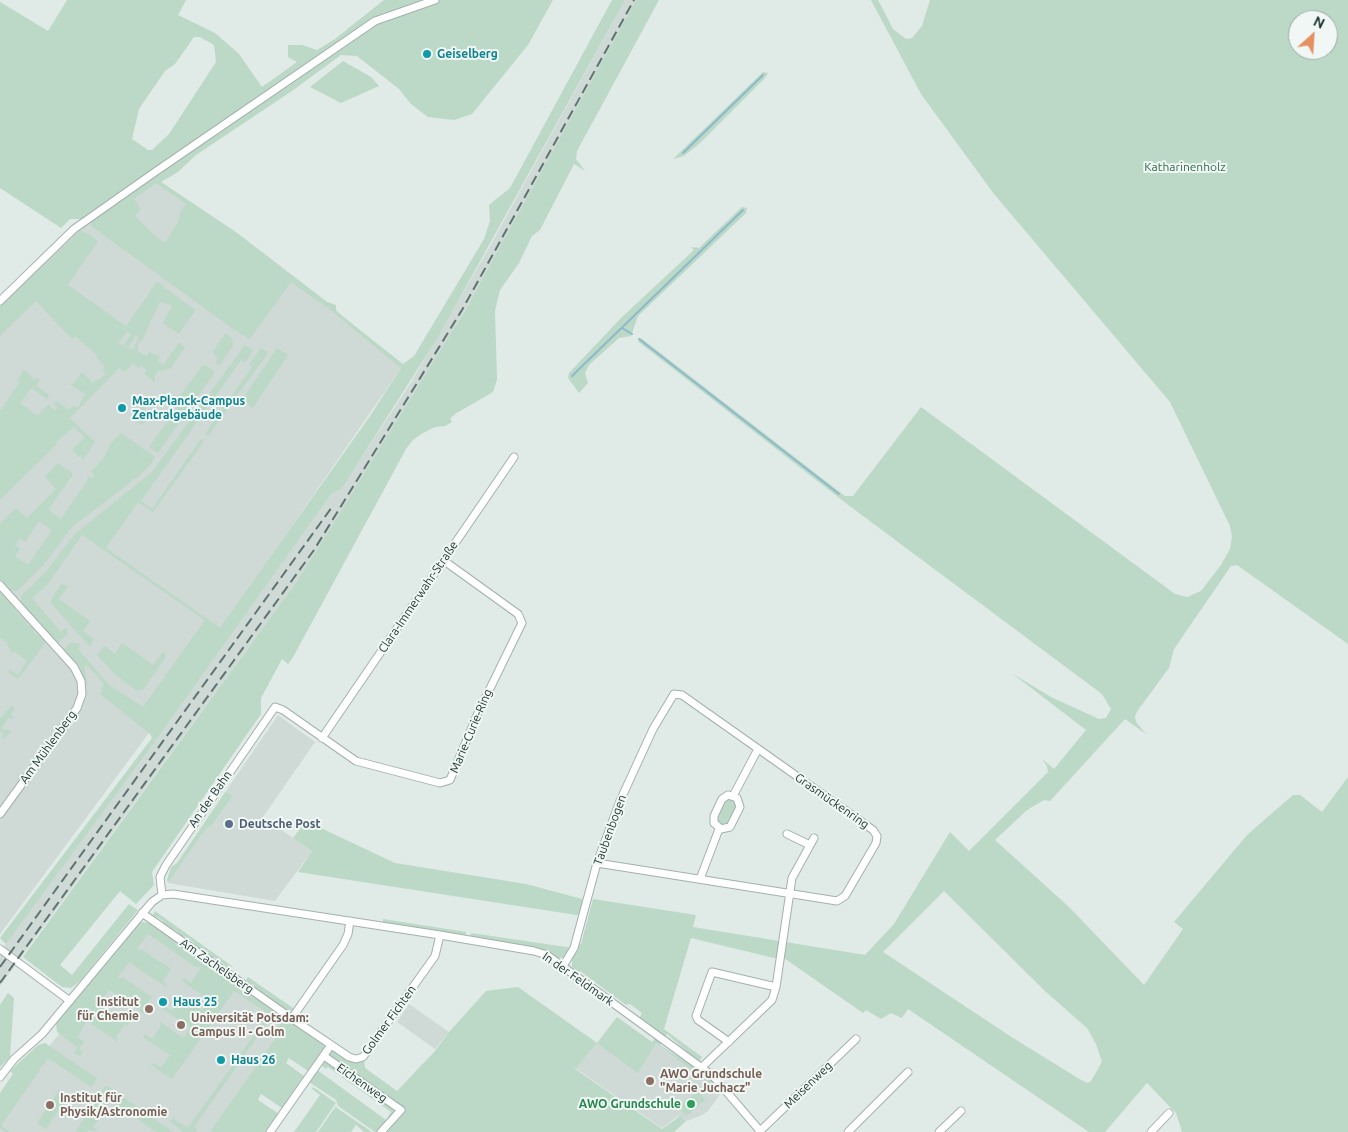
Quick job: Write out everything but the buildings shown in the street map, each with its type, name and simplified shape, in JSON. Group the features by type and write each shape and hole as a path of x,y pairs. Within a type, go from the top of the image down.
{"street":[{"path":"0,301 74,229 375,21 435,0"},
{"name":"Clara-Immerwahr-Straße","path":"322,738 514,457"},
{"name":"Marie-Curie-Ring","path":"273,708 283,710 359,762 440,783 450,780 478,713 522,623 518,614 443,560"},
{"name":"Am Mühlenberg","path":"0,585 74,668 81,681 82,694 77,708 0,814"},
{"name":"Grasmückenring","path":"597,863 833,900 843,898 876,844 877,836 873,830 682,695 674,694 670,698"},
{"name":"Taubenbogen","path":"563,966 574,948 597,863 631,774 670,698"},
{"name":"An der Bahn","path":"162,895 160,877 166,865 273,708"},
{"path":"719,829 714,823 714,816 722,799 733,796 758,749"},
{"path":"719,829 730,827 739,810 739,800 733,796"},
{"path":"700,879 719,829"},
{"path":"787,834 810,845"},
{"path":"701,1068 767,1007 774,995 794,872 814,838"},
{"path":"0,1077 14,1059 42,1034 142,913 162,895"},
{"name":"In der Feldmark","path":"162,895 180,895 440,935 534,951 547,955 701,1068 725,1089 760,1132"},
{"name":"Am Zachelsberg","path":"142,913 292,1018"},
{"path":"292,1018 343,944 348,934 350,921"},
{"name":"Golmer Fichten","path":"292,1018 352,1059 363,1057 437,952 440,935"},
{"path":"0,949 70,1001"},
{"path":"729,1042 698,1020 696,1016 712,972 776,987"},
{"name":"Meisenweg","path":"760,1132 856,1039"},
{"name":"Eichenweg","path":"270,1132 331,1045"},
{"name":"Eichenweg","path":"324,1056 401,1110 381,1132"},
{"path":"848,1132 908,1072"},
{"path":"939,1132 961,1111"},
{"path":"1151,1132 1169,1113"}],"shaded area":[{"path":"625,0 636,0 491,266 408,407 297,581 0,986 0,952 157,739 332,493 342,487 410,384 489,248"},
{"path":"155,172 161,182 237,233 327,302 401,368 149,733 0,934 0,301 74,229"},
{"path":"278,715 315,742 263,817 312,851 275,901 168,883 207,827 210,828 233,796 226,791"},
{"name":"Universität Potsdam: Campus II - Golm","path":"147,925 298,1021 224,1132 0,1132 0,1093 18,1071 51,1044"},
{"path":"409,1004 449,1032 435,1049 397,1022"},
{"name":"AWO Grundschule \"Marie Juchacz\"","path":"597,1043 656,1043 721,1093 708,1111 702,1115 687,1121 678,1116 662,1128 575,1068"}],"green space":[{"path":"67,0 186,0 178,15 215,33 239,54 262,87 297,62 288,57 288,45 302,45 317,50 335,39 384,0 553,0 528,45 472,114 454,120 428,117 411,104 399,89 357,56 341,55 292,91 196,155 178,172 161,182 237,233 327,302 336,305 336,311 403,364 414,356 484,239 490,221 489,205 510,188 612,0 625,0 438,337 342,488 332,493 157,739 6,944 0,938 152,738 150,734 100,694 104,684 87,665 84,666 88,687 79,665 63,651 70,643 78,643 80,646 78,649 109,685 143,707 205,620 82,535 48,584 32,598 61,632 65,628 68,632 66,636 57,643 21,603 21,596 45,573 75,534 152,472 245,345 253,351 245,362 241,360 141,501 152,509 201,439 204,441 153,512 138,502 106,548 220,628 370,416 401,368 328,308 291,282 249,340 245,335 243,336 91,226 92,220 344,46 84,219 70,219 61,228 0,188 0,2 48,31","holes":["194,37 200,37 214,45 216,62 169,134 152,150 148,150 132,139 139,109 165,71 175,64","156,183 186,204 180,212 179,220 167,240 163,242 135,216 141,209 134,199"]},
{"path":"636,0 659,0 577,151 576,159 585,171 574,164 540,230 532,236 519,263 500,290 495,311 497,379 493,392 455,414 450,419 452,422 423,433 413,440 406,449 292,659 288,664 282,659 261,698 261,714 152,872 154,885 136,904 120,891 60,965 72,975 129,904 138,910 80,981 71,988 62,987 23,957 297,581 465,311"},
{"name":"Katharinenholz","path":"871,0 878,0 893,29 906,39 912,38 922,26 930,0 1348,0 1348,644 1237,565 1231,566 1174,649 1169,668 1138,710 1135,716 1136,722 1146,734 1125,719 1050,801 1044,800 1027,810 995,840 1069,907 1144,985 1183,929 1174,922 1247,835 1293,795 1300,795 1322,812 1348,777 1348,1132 1182,1132 1176,1113 1147,1083 1105,1132 1089,1132 908,1009 902,1018 891,1013 881,1019 866,1010 863,1013 784,958 774,958 691,938 664,1029 702,1057 699,1062 667,1034 665,1037 639,1019 642,1013 630,1004 626,1005 572,967 572,959 578,944 581,944 593,899 696,915 693,927 865,955 894,924 950,832 969,851 1048,772 1047,766 1042,759 1054,769 1086,730 1013,674 1051,697 1099,719 1106,718 1111,709 1102,694 847,504 640,343 638,341 641,338 845,496 853,496 921,407 1175,594 1187,597 1201,591 1221,565 1230,549 1232,537 1230,526 1170,402 994,194 921,94","holes":["944,891 1046,992 1087,1028 1096,1044 1102,1062 1088,1083 1013,1038 883,952"]},
{"path":"343,61 371,77 379,86 341,103 310,87"},
{"path":"763,72 768,73 764,79 700,143 684,156 673,159"},
{"path":"742,207 747,208 746,213 638,316 631,336 619,338 589,365 585,373 588,383 579,393 568,378 569,373 621,318 694,250 691,247 699,248"},
{"path":"80,231 87,233 98,241 68,285 126,326 157,282 195,310 179,334 163,323 172,305 160,302 141,342 139,341 137,351 147,356 149,352 160,357 157,361 163,365 179,343 185,347 171,368 158,371 155,376 155,382 144,374 147,370 141,366 140,368 133,364 125,372 119,368 70,418 95,442 83,460 81,455 79,457 72,450 85,437 74,427 56,442 57,444 0,500 0,411 20,382 17,380 24,370 35,380 37,378 40,380 36,385 49,395 47,399 31,388 20,403 37,416 48,405 55,410 58,408 54,404 56,401 69,410 73,406 78,408 85,394 70,384 74,383 82,372 93,383 106,374 102,370 105,366 96,357 97,355 75,336 72,339 36,301 0,336 0,306","holes":["127,331 131,334 124,345 129,347 135,336 139,337 133,350 118,343"]},
{"path":"226,333 232,338 233,345 219,366 215,363 218,359 212,352"},
{"path":"261,348 268,353 208,436 205,434 252,367 249,365"},
{"path":"277,348 288,355 253,408 242,400"},
{"path":"205,365 215,372 158,453 149,447 182,401 179,399 181,395 202,366"},
{"path":"141,406 151,413 142,425 132,418"},
{"path":"121,433 155,457 140,475 72,527 42,567 17,591 8,590 0,580 0,523 16,508 27,518 56,489 45,477 58,463 73,474 48,510 61,519 87,481 88,476 92,478 94,475 91,472 104,458 110,444","holes":["39,521 52,530 28,565 15,556 20,549 15,545 20,538 25,542"]},
{"path":"61,584 68,586 59,599 90,621 83,631 94,639 90,647 51,603"},
{"path":"0,591 29,626 32,626 34,632 46,642 18,679 8,672 10,670 18,675 27,661 15,652 12,653 6,642 0,638"},
{"path":"122,643 153,665 163,652 165,654 165,658 143,690 137,691 117,676 97,655 104,646 115,654"},
{"path":"12,705 15,709 11,715 14,719 8,718 1,729 12,731 4,739 1,738 4,734 0,731 0,719"},
{"path":"226,791 233,796 210,828 207,827 168,883 167,880 171,867 177,863"},
{"path":"730,798 738,803 731,822 723,827 717,822 716,816 722,803"},
{"path":"306,821 395,863 526,884 582,899 586,905 583,916 298,872 312,851 293,838"},
{"path":"155,911 233,967 228,970 224,964 214,957 211,958 204,950 201,951 184,936 180,937 177,931 163,924 163,921 157,917 152,917"},
{"path":"383,919 466,932 466,935 383,922"},
{"path":"142,922 150,923 277,1014 271,1025 267,1023 194,1127 198,1130 196,1132 183,1132 170,1121 173,1118 188,1128 269,1014 234,991 172,1079 151,1065 153,1063 161,1068 170,1055 143,1037 145,1034 152,1039 161,1026 159,1024 161,1022 183,1038 190,1027 163,1009 164,1006 172,1011 181,998 178,996 180,994 202,1010 209,1000 182,981 184,978 191,983 201,967 196,967 148,934 137,949 140,951 141,949 171,969 163,981 167,985 166,987 129,962 118,977 120,979 122,977 152,997 143,1009 148,1013 146,1015 109,990 99,1005 101,1007 102,1005 129,1023 128,1026 125,1024 116,1037 117,1041 87,1021 77,1037 84,1042 79,1049 83,1052 80,1056 74,1053 77,1047 57,1032 56,1023 136,925"},
{"path":"471,933 573,948 567,957 558,958 540,949 470,936"},
{"path":"248,977 293,1008 293,1010 286,1011 264,996 259,990 253,988 254,985 245,982"},
{"path":"518,987 597,1043 575,1069 662,1129 680,1116 686,1121 674,1132 375,1132 338,1106 336,1100 309,1082 317,1070 386,1120 391,1112 328,1067 326,1069 321,1065 324,1061 393,1107 394,1114 401,1110 330,1057 330,1052 335,1050 364,1059 365,1068 397,1091 435,1051 449,1032 486,991"},
{"path":"8,993 14,998 10,1057 0,1067 0,1005"},
{"path":"617,1017 652,1042 655,1038 662,1042 660,1045 711,1078 723,1091 721,1093 656,1043 638,1073 597,1043"},
{"path":"283,1021 289,1021 325,1045 326,1049 308,1071 289,1058 286,1063 304,1076 282,1108 261,1094 258,1100 279,1114 266,1132 210,1132 280,1032 276,1029"},
{"path":"45,1043 97,1078 91,1087 48,1058 1,1126 10,1132 6,1132 0,1128 0,1093 13,1074 10,1071 38,1045"},
{"path":"106,1085 173,1132 156,1132 111,1101 93,1127 97,1130 96,1132 89,1130 87,1132 75,1132"},
{"path":"313,1087 336,1103 316,1132 294,1132 320,1095 312,1089"},
{"path":"59,1090 68,1096 46,1129 37,1123"},
{"name":"AWO Grundschule","path":"698,1091 705,1100 686,1116 679,1107"},
{"path":"336,1106 372,1132 364,1132 356,1125 351,1132 318,1132"}],"waterway":[{"path":"683,153 763,75"},
{"path":"572,376 743,210"},
{"path":"622,328 632,334"},
{"path":"639,339 839,494"}],"railway":[{"path":"0,983 314,550 462,310 634,0"},
{"path":"0,967 332,507"}],"place":[{"name":"Geiselberg","path":"427,54"},
{"name":"Max-Planck-Campus Zentralgebäude","path":"122,408"},
{"name":"Deutsche Post","path":"229,824"},
{"name":"Haus 25","path":"163,1002"},
{"name":"Institut für Chemie","path":"149,1009"},
{"name":"Universität Potsdam: Campus II - Golm","path":"181,1025"},
{"name":"Haus 26","path":"221,1060"},
{"name":"AWO Grundschule \"Marie Juchacz\"","path":"650,1081"},
{"name":"AWO Grundschule","path":"691,1104"},
{"name":"Institut für Physik/Astronomie","path":"50,1105"}]}
